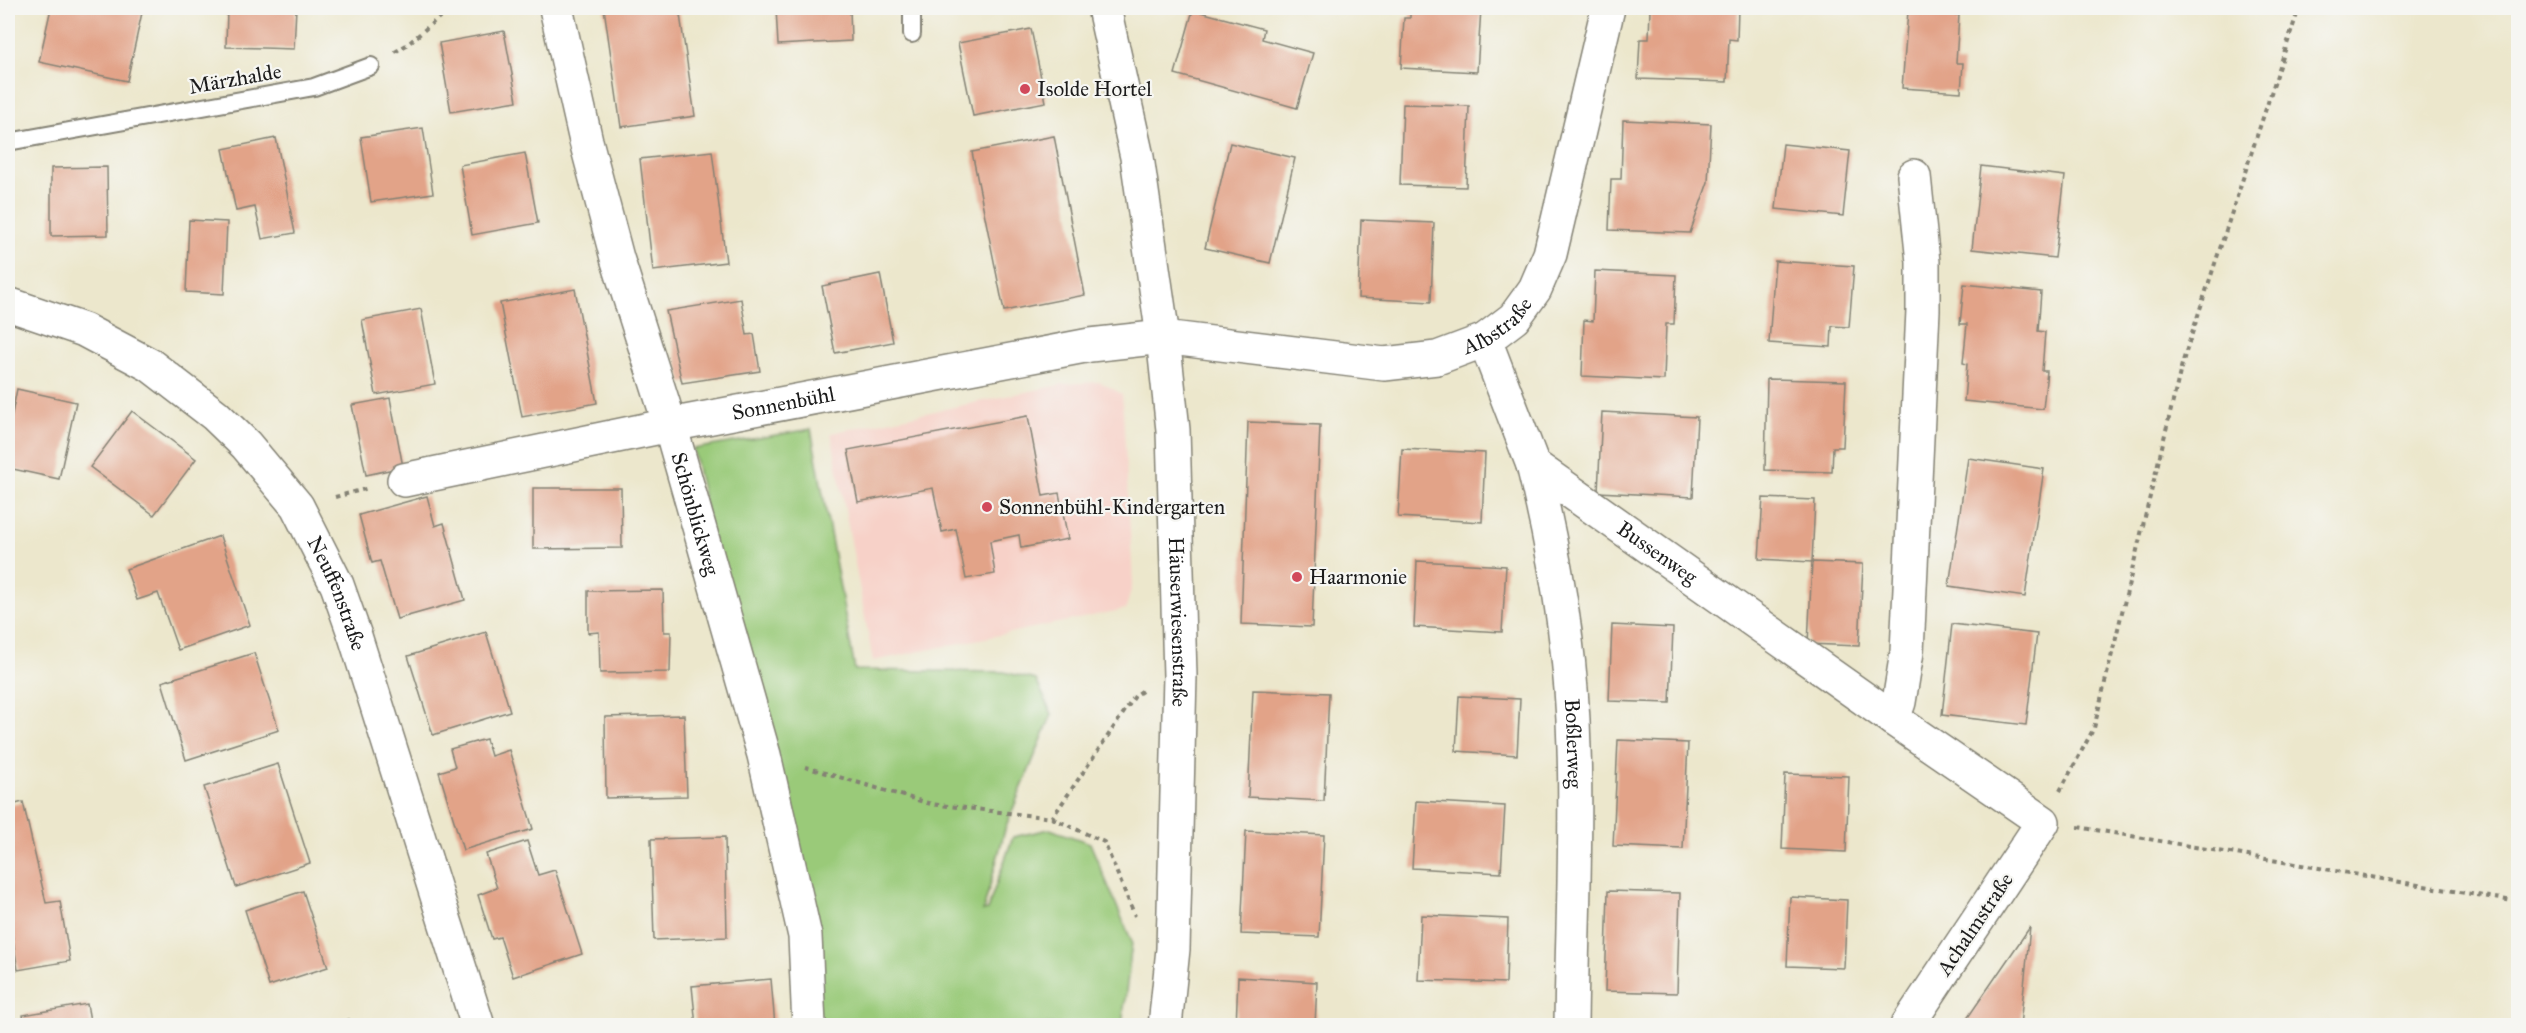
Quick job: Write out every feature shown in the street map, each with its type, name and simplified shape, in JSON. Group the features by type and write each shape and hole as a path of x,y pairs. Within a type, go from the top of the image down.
{"street":[{"name":"Schönblickweg","path":"556,8 586,141 617,258 670,425 764,754 805,936 809,1026"},
{"name":"Häuserwiesenstraße","path":"1104,8 1137,157 1163,337 1173,430 1180,676 1173,949 1165,1026"},
{"name":"Albstraße","path":"1163,337 1384,364 1437,358 1485,340 1514,318 1535,289 1550,254 1608,8"},
{"path":"1893,719 1899,702 1907,652 1923,310 1923,262 1914,176"},
{"name":"Neuffenstraße","path":"8,304 84,330 150,365 215,415 246,444 297,506 341,595 478,1026"},
{"name":"Sonnenbühl","path":"404,480 670,425 1090,345 1163,337"},
{"path":"1485,340 1533,465"},
{"name":"Bussenweg","path":"1533,465 2043,822"},
{"name":"Boßlerweg","path":"1533,465 1553,547 1571,682 1575,749 1570,1026"},
{"name":"Achalmstraße","path":"1907,1026 2043,822"}],"lane":[{"path":"912,8 912,34"},
{"name":"Märzhalde","path":"8,142 314,87 371,66"}],"path":[{"path":"371,66 408,44 450,8"},
{"path":"2299,8 2182,364 2094,728 2043,822 2518,902"},
{"path":"1052,818 1135,696 1155,680 1180,676"},
{"path":"764,754 931,804 1052,818 1104,842 1141,928 1156,943 1173,949"}],"shaded area":[{"name":"Sonnenbühl-Kindergarten","path":"1100,382 1122,394 1133,582 1126,609 873,661 831,433 1064,384"}],"green space":[{"path":"811,429 855,670 1004,672 1036,680 1052,714 1006,826 983,911 987,910 1013,837 1050,829 1090,843 1132,942 1122,1025 818,1025 693,449"}],"building":[{"path":"51,8 143,8 127,81 39,62"},
{"path":"227,8 296,8 294,49 226,47"},
{"path":"604,8 679,8 695,116 621,127"},
{"path":"776,8 850,8 851,41 778,45"},
{"path":"1410,8 1481,8 1477,72 1401,68 1404,18 1410,18"},
{"path":"1650,8 1738,8 1737,40 1729,39 1727,82 1638,79 1640,39 1649,39"},
{"path":"1193,10 1264,29 1262,39 1313,53 1297,108 1175,74"},
{"path":"1908,11 1959,15 1956,63 1963,63 1961,92 1902,88"},
{"path":"1031,29 1046,102 973,116 958,43"},
{"path":"504,31 517,101 451,112 439,43"},
{"path":"1403,104 1469,106 1466,187 1400,185"},
{"path":"1623,120 1711,124 1708,182 1690,233 1609,230 1611,179 1621,179"},
{"path":"423,128 433,193 371,202 361,137"},
{"path":"1054,136 1085,295 1004,311 972,152"},
{"path":"276,138 295,233 262,239 255,207 236,211 223,149"},
{"path":"1230,143 1295,158 1270,263 1205,248"},
{"path":"1783,144 1850,151 1843,216 1776,209"},
{"path":"712,151 726,262 653,271 640,159"},
{"path":"525,153 538,223 472,235 460,165"},
{"path":"1981,166 2065,176 2055,258 1972,249"},
{"path":"107,167 108,235 51,236 51,168"},
{"path":"189,220 227,222 224,294 186,292"},
{"path":"1361,220 1434,223 1431,302 1358,298"},
{"path":"1775,261 1854,266 1849,327 1832,326 1831,347 1769,343"},
{"path":"1595,271 1676,275 1674,324 1666,324 1664,380 1582,376 1584,320 1593,321"},
{"path":"880,274 893,342 835,353 822,286"},
{"path":"1964,284 2041,292 2038,331 2045,332 2042,371 2047,371 2043,409 1964,401 1967,364 1963,363 1967,324 1960,324"},
{"path":"575,289 597,403 522,417 500,303"},
{"path":"741,299 747,335 754,334 760,371 682,383 666,311"},
{"path":"421,309 435,384 376,395 362,320"},
{"path":"1767,379 1846,381 1843,447 1833,447 1832,472 1765,470"},
{"path":"17,389 76,402 59,479 8,468 8,434"},
{"path":"390,398 403,467 366,475 352,405"},
{"path":"132,411 196,459 154,515 90,467"},
{"path":"1602,412 1697,417 1693,497 1598,492"},
{"path":"1028,416 1043,496 1059,493 1068,539 1021,548 1019,535 990,541 995,574 966,579 956,529 942,532 933,488 858,502 848,450"},
{"path":"1248,422 1320,425 1312,627 1241,624"},
{"path":"1402,449 1485,453 1482,522 1398,517"},
{"path":"1968,458 2044,469 2025,597 1949,586"},
{"path":"533,488 621,488 622,548 533,549"},
{"path":"427,496 435,526 444,523 465,600 397,619 380,561 372,563 359,515"},
{"path":"1763,498 1815,500 1812,562 1759,559"},
{"path":"220,536 250,625 178,650 158,593 137,600 126,569"},
{"path":"1417,561 1506,566 1502,632 1414,627"},
{"path":"1812,562 1863,564 1859,646 1808,644"},
{"path":"663,590 664,632 671,632 670,672 600,673 599,632 588,633 588,591"},
{"path":"1952,624 2037,634 2026,725 1942,715"},
{"path":"1612,625 1673,628 1670,703 1609,701"},
{"path":"486,632 510,711 433,735 408,656"},
{"path":"254,653 279,730 186,760 162,682"},
{"path":"1253,690 1329,693 1324,801 1248,797"},
{"path":"1459,696 1520,699 1517,755 1456,751"},
{"path":"684,715 687,796 606,798 605,717"},
{"path":"486,739 491,756 509,750 533,829 463,850 439,772 455,767 450,749"},
{"path":"1618,740 1688,743 1683,849 1613,846"},
{"path":"278,764 310,863 236,887 204,787"},
{"path":"1785,774 1849,776 1846,852 1782,849"},
{"path":"1416,801 1505,806 1501,873 1412,868"},
{"path":"23,802 46,903 60,901 70,961 18,970 11,928 8,929 8,806"},
{"path":"1246,831 1324,835 1319,937 1241,934"},
{"path":"725,837 727,937 654,940 651,839"},
{"path":"527,841 538,875 555,870 582,954 513,977 500,937 492,939 478,895 497,888 486,854"},
{"path":"303,891 328,967 269,986 245,910"},
{"path":"1608,891 1680,893 1677,993 1605,991"},
{"path":"1790,897 1847,900 1844,968 1787,966"},
{"path":"1421,915 1508,919 1506,983 1418,980"},
{"path":"2030,927 2020,1026 1962,1026"},
{"path":"1238,977 1317,982 1315,1026 1236,1026"},
{"path":"771,979 775,1026 696,1026 692,986"},
{"path":"87,1004 91,1026 25,1026 23,1015"},
{"path":"349,1019 351,1026 332,1026 332,1025"}],"place":[{"name":"Isolde Hortel","path":"1025,89"},
{"name":"Sonnenbühl-Kindergarten","path":"987,507"},
{"name":"Haarmonie","path":"1297,577"}]}
